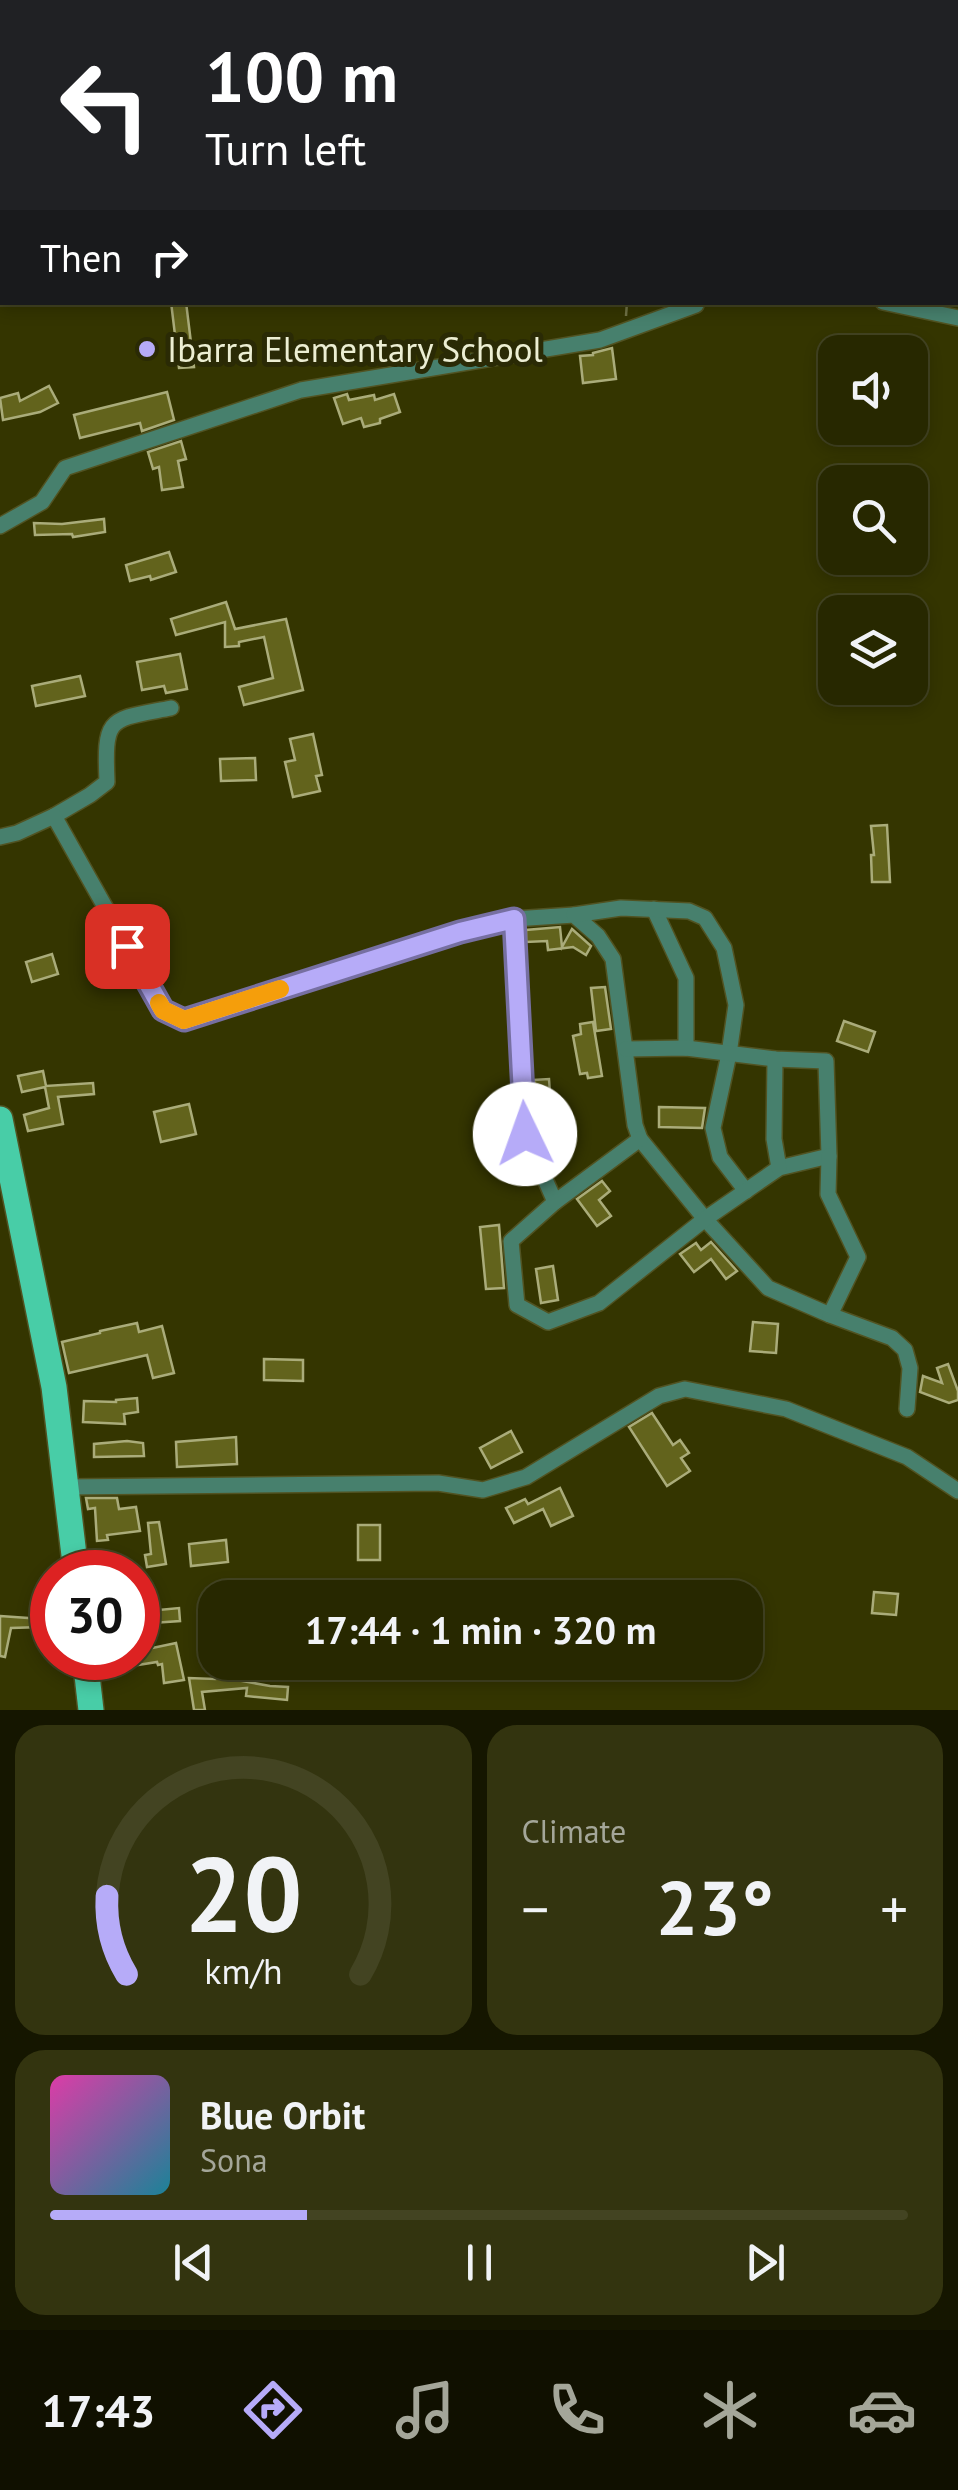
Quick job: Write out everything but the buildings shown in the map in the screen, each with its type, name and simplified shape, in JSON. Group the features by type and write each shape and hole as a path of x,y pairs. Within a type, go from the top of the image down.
{"main road":[{"path":"0,1118 46,1344 73,1550"},
{"path":"89,1680 92,1710"}],"street":[{"path":"0,526 42,502 65,468 301,390 600,340 696,305"},
{"path":"897,305 958,318"},
{"path":"0,837 54,816 107,782 105,743 114,723 124,717 170,708"},
{"path":"54,816 163,1010 184,1020 460,932 514,919 621,908 689,911 704,918 724,948 736,1005 730,1054 713,1128 720,1157 746,1191"},
{"path":"654,909 686,978 686,1048"},
{"path":"574,915 598,936 613,959 640,1139 768,1288 892,1338 905,1350 910,1368 907,1408"},
{"path":"514,919 525,1134 556,1202"},
{"path":"626,1049 686,1048 775,1059 826,1060 828,1194 858,1258 830,1316"},
{"path":"775,1059 774,1139 779,1168"},
{"path":"640,1139 511,1241 517,1305 548,1322 599,1303 705,1219 779,1168 829,1156"},
{"path":"66,1488 438,1483 482,1490 526,1476 659,1396 685,1389 786,1409 908,1457 958,1491"}],"slow traffic":[{"path":"159,1003 163,1010 184,1020 280,989"}],"place":[{"name":"Ibarra Elementary School","path":"147,349"}],"route":[{"path":"127,946 163,1010 184,1020 460,932 514,919 525,1134"}]}
